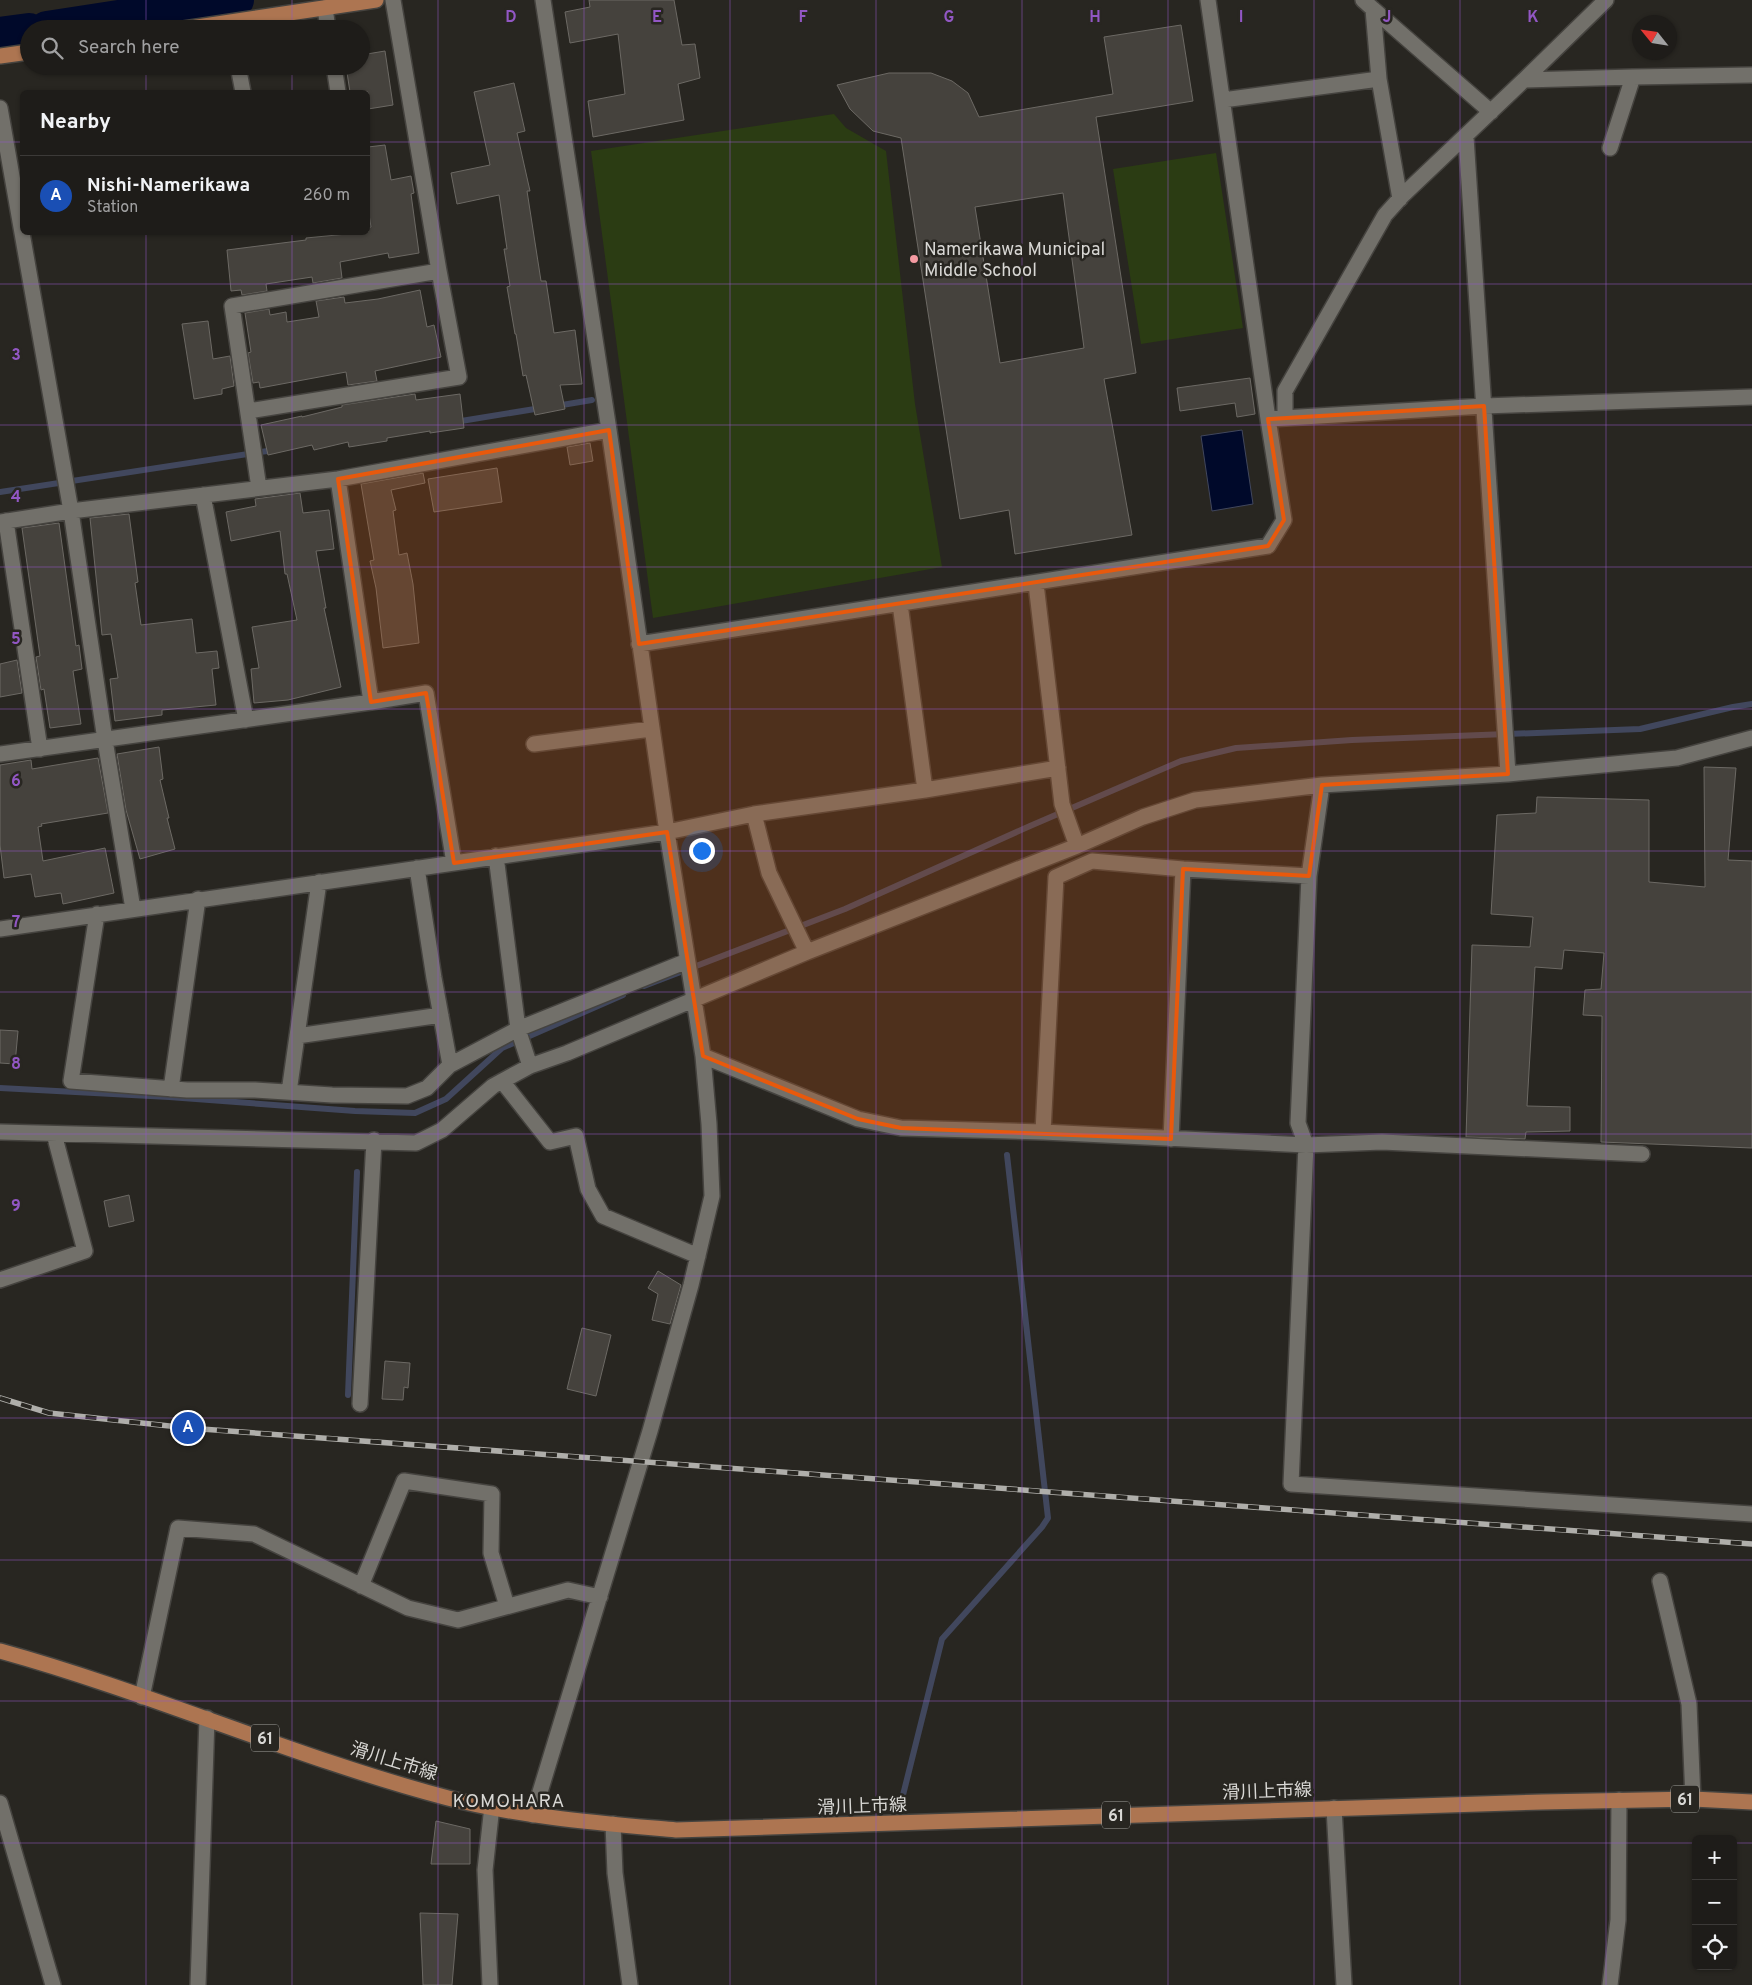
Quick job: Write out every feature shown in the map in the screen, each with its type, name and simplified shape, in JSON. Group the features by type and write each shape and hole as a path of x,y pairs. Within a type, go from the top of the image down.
{"main road":[{"path":"259,20 376,0"},
{"path":"0,56 20,53"},
{"name":"滑川上市線","path":"0,1651 142,1696 344,1766 449,1798 533,1815 676,1830 1619,1800 1693,1799 1752,1802"}],"street":[{"path":"248,411 459,376 392,0"},
{"path":"533,1815 650,1431 691,1285 712,1196 709,1124 703,1056 651,729 543,0"},
{"path":"639,644 1036,584 1268,546 1284,520 1208,0"},
{"path":"1285,418 1285,391 1385,215 1606,0"},
{"path":"1368,4 1491,112"},
{"path":"1368,4 1400,199"},
{"path":"325,8 327,20"},
{"path":"240,75 243,90"},
{"path":"335,75 338,90"},
{"path":"1524,80 1752,75"},
{"path":"1610,148 1633,77"},
{"path":"1223,100 1379,79"},
{"path":"0,108 20,222"},
{"path":"1466,137 1508,774"},
{"path":"22,235 71,511 105,740 133,908"},
{"path":"260,488 232,306 439,271"},
{"path":"1268,419 1484,406 1752,397"},
{"path":"40,749 3,521 338,479 608,430"},
{"path":"338,479 372,702"},
{"path":"203,495 246,720"},
{"path":"1036,584 1062,804 1077,846"},
{"path":"900,604 925,790"},
{"path":"0,754 426,693 454,862"},
{"path":"534,744 651,729"},
{"path":"0,1132 374,1140 416,1143 442,1130 493,1086 530,1066 567,1053 693,997 1077,846 1143,817 1195,800 1322,785 1508,774 1677,758 1752,738"},
{"path":"0,929 133,908 667,832 754,814 925,790 1058,768"},
{"path":"1322,785 1309,876 1298,1123 1306,1145 1291,1484 1752,1514"},
{"path":"754,814 769,873 807,952"},
{"path":"496,856 518,1029 530,1066"},
{"path":"1042,1132 1056,876 1092,861 1183,869 1309,876"},
{"path":"417,868 450,1065"},
{"path":"1171,1139 1183,869"},
{"path":"289,1092 319,882"},
{"path":"171,1088 198,899"},
{"path":"97,914 71,1081 171,1088 332,1095 407,1096 427,1088 450,1065 518,1029 687,960"},
{"path":"297,1036 441,1015"},
{"path":"703,1056 858,1119 901,1128 1042,1132 1306,1145 1382,1142 1642,1154"},
{"path":"502,1081 550,1142 576,1136 588,1189 603,1216 698,1256"},
{"path":"0,1280 85,1251 54,1134"},
{"path":"360,1404 374,1140"},
{"path":"361,1586 404,1481 492,1494 490,1553 507,1606"},
{"path":"142,1696 178,1528 254,1534 408,1608 458,1620 568,1590 600,1597"},
{"path":"1660,1581 1689,1704 1693,1799"},
{"path":"198,1985 207,1718"},
{"path":"1610,1985 1618,1920 1619,1800"},
{"path":"0,1803 53,1985"},
{"path":"490,1985 485,1870 492,1806"},
{"path":"1334,1808 1344,1985"},
{"path":"613,1824 615,1873 630,1985"}],"highlighted area":[{"path":"1484,406 1508,774 1322,785 1309,876 1183,869 1171,1139 901,1128 858,1119 703,1056 667,832 454,863 426,693 371,702 338,479 609,430 639,644 1268,546 1284,520 1268,419"}],"green space":[{"path":"834,114 846,128 886,151 915,404 942,567 653,618 591,151"},
{"path":"1216,153 1243,328 1141,344 1113,169"}],"water":[{"path":"1242,430 1253,504 1212,511 1201,436"}],"building":[{"path":"589,0 674,0 682,45 695,44 700,78 678,84 684,120 593,137 588,101 625,94 618,34 570,43 565,12 590,7"},
{"path":"1181,25 1193,101 1096,117 1136,373 1104,379 1132,535 1015,554 1009,510 960,519 901,138 873,131 850,109 837,85 889,73 931,73 952,81 968,93 979,117 1113,94 1104,37","holes":["1063,193 1084,348 1000,363 975,207"]},
{"path":"385,51 393,105 370,109 370,90 350,90 347,75 370,75 370,54"},
{"path":"514,83 525,131 517,133 530,191 527,191 541,281 546,281 554,333 575,330 582,384 560,385 565,409 535,415 526,375 523,376 507,287 510,286 504,249 507,249 499,195 457,204 451,173 490,165 474,92"},
{"path":"385,145 391,180 411,176 414,193 411,194 419,253 389,258 388,253 340,262 342,278 313,283 312,277 266,284 267,291 242,295 241,290 231,291 227,250 306,240 306,238 337,235 370,235 370,147"},
{"path":"420,290 427,327 434,325 441,357 375,371 377,381 348,385 346,372 260,388 259,382 253,383 248,353 251,352 245,313 269,309 270,315 286,312 287,322 319,317 316,301 344,297 345,303 378,299"},
{"path":"208,321 213,359 230,356 234,386 222,389 222,394 194,399 182,324"},
{"path":"1250,378 1255,414 1237,417 1235,403 1180,411 1177,388"},
{"path":"415,394 416,400 460,394 464,428 387,438 387,441 349,447 348,442 314,450 312,445 268,455 261,425 302,417 342,407 342,405"},
{"path":"590,443 593,461 570,465 567,447"},
{"path":"497,468 502,502 434,512 428,479"},
{"path":"423,473 425,483 391,490 396,510 393,511 399,555 407,553 413,584 419,643 383,648 376,588 370,561 374,560 361,484"},
{"path":"300,493 303,513 329,510 334,549 316,551 326,608 324,608 341,687 288,700 254,703 251,669 259,668 252,627 297,620 287,574 285,574 280,531 231,541 226,512 256,506 255,499"},
{"path":"129,514 138,582 135,583 141,625 192,619 196,653 217,651 219,668 212,669 216,705 162,710 162,715 115,721 110,679 118,678 111,634 102,635 90,518"},
{"path":"59,523 76,646 79,645 82,669 73,671 81,724 50,728 44,689 41,690 36,657 40,656 22,528"},
{"path":"17,660 22,693 0,697 0,664"},
{"path":"159,747 163,779 160,780 175,849 140,859 126,810 117,754"},
{"path":"98,758 108,813 41,824 42,826 38,827 43,861 105,848 114,893 63,904 61,893 35,897 31,874 4,878 0,845 0,765 31,760 32,769"},
{"path":"1704,767 1736,768 1728,860 1752,861 1752,1148 1601,1142 1602,1016 1583,1015 1585,990 1601,989 1604,953 1564,950 1562,969 1535,967 1527,1106 1570,1107 1570,1131 1526,1132 1525,1139 1466,1137 1472,945 1530,947 1533,917 1491,914 1497,815 1536,813 1537,797 1649,800 1649,882 1705,887"},
{"path":"0,1030 18,1031 15,1064 0,1063"},
{"path":"129,1195 134,1221 109,1227 104,1201"},
{"path":"658,1271 681,1285 670,1324 652,1320 658,1294 648,1288"},
{"path":"582,1328 611,1335 596,1396 567,1389"},
{"path":"385,1361 410,1363 408,1388 404,1387 403,1400 382,1399"},
{"path":"436,1821 470,1829 470,1864 431,1864"},
{"path":"420,1913 458,1914 452,1985 423,1985"}],"waterway":[{"path":"106,20 236,0"},
{"path":"0,35 20,32"},
{"path":"556,406 592,400"},
{"path":"455,422 541,408"},
{"path":"0,492 274,450"},
{"path":"644,986 845,909 1181,761 1236,748 1352,740 1640,729 1752,704"},
{"path":"0,1088 169,1097 355,1111 415,1113 446,1099 502,1048 623,995"},
{"path":"903,1795 942,1639 1048,1518 1007,1155"},
{"path":"348,1395 357,1172"}],"railway":[{"path":"0,1398 49,1413 188,1428 1752,1544"}],"place":[{"name":"Namerikawa Municipal Middle School","path":"914,259"},
{"name":"Nishi-Namerikawa","path":"188,1428"}],"district":[{"name":"KOMOHARA","path":"509,1800"}]}
